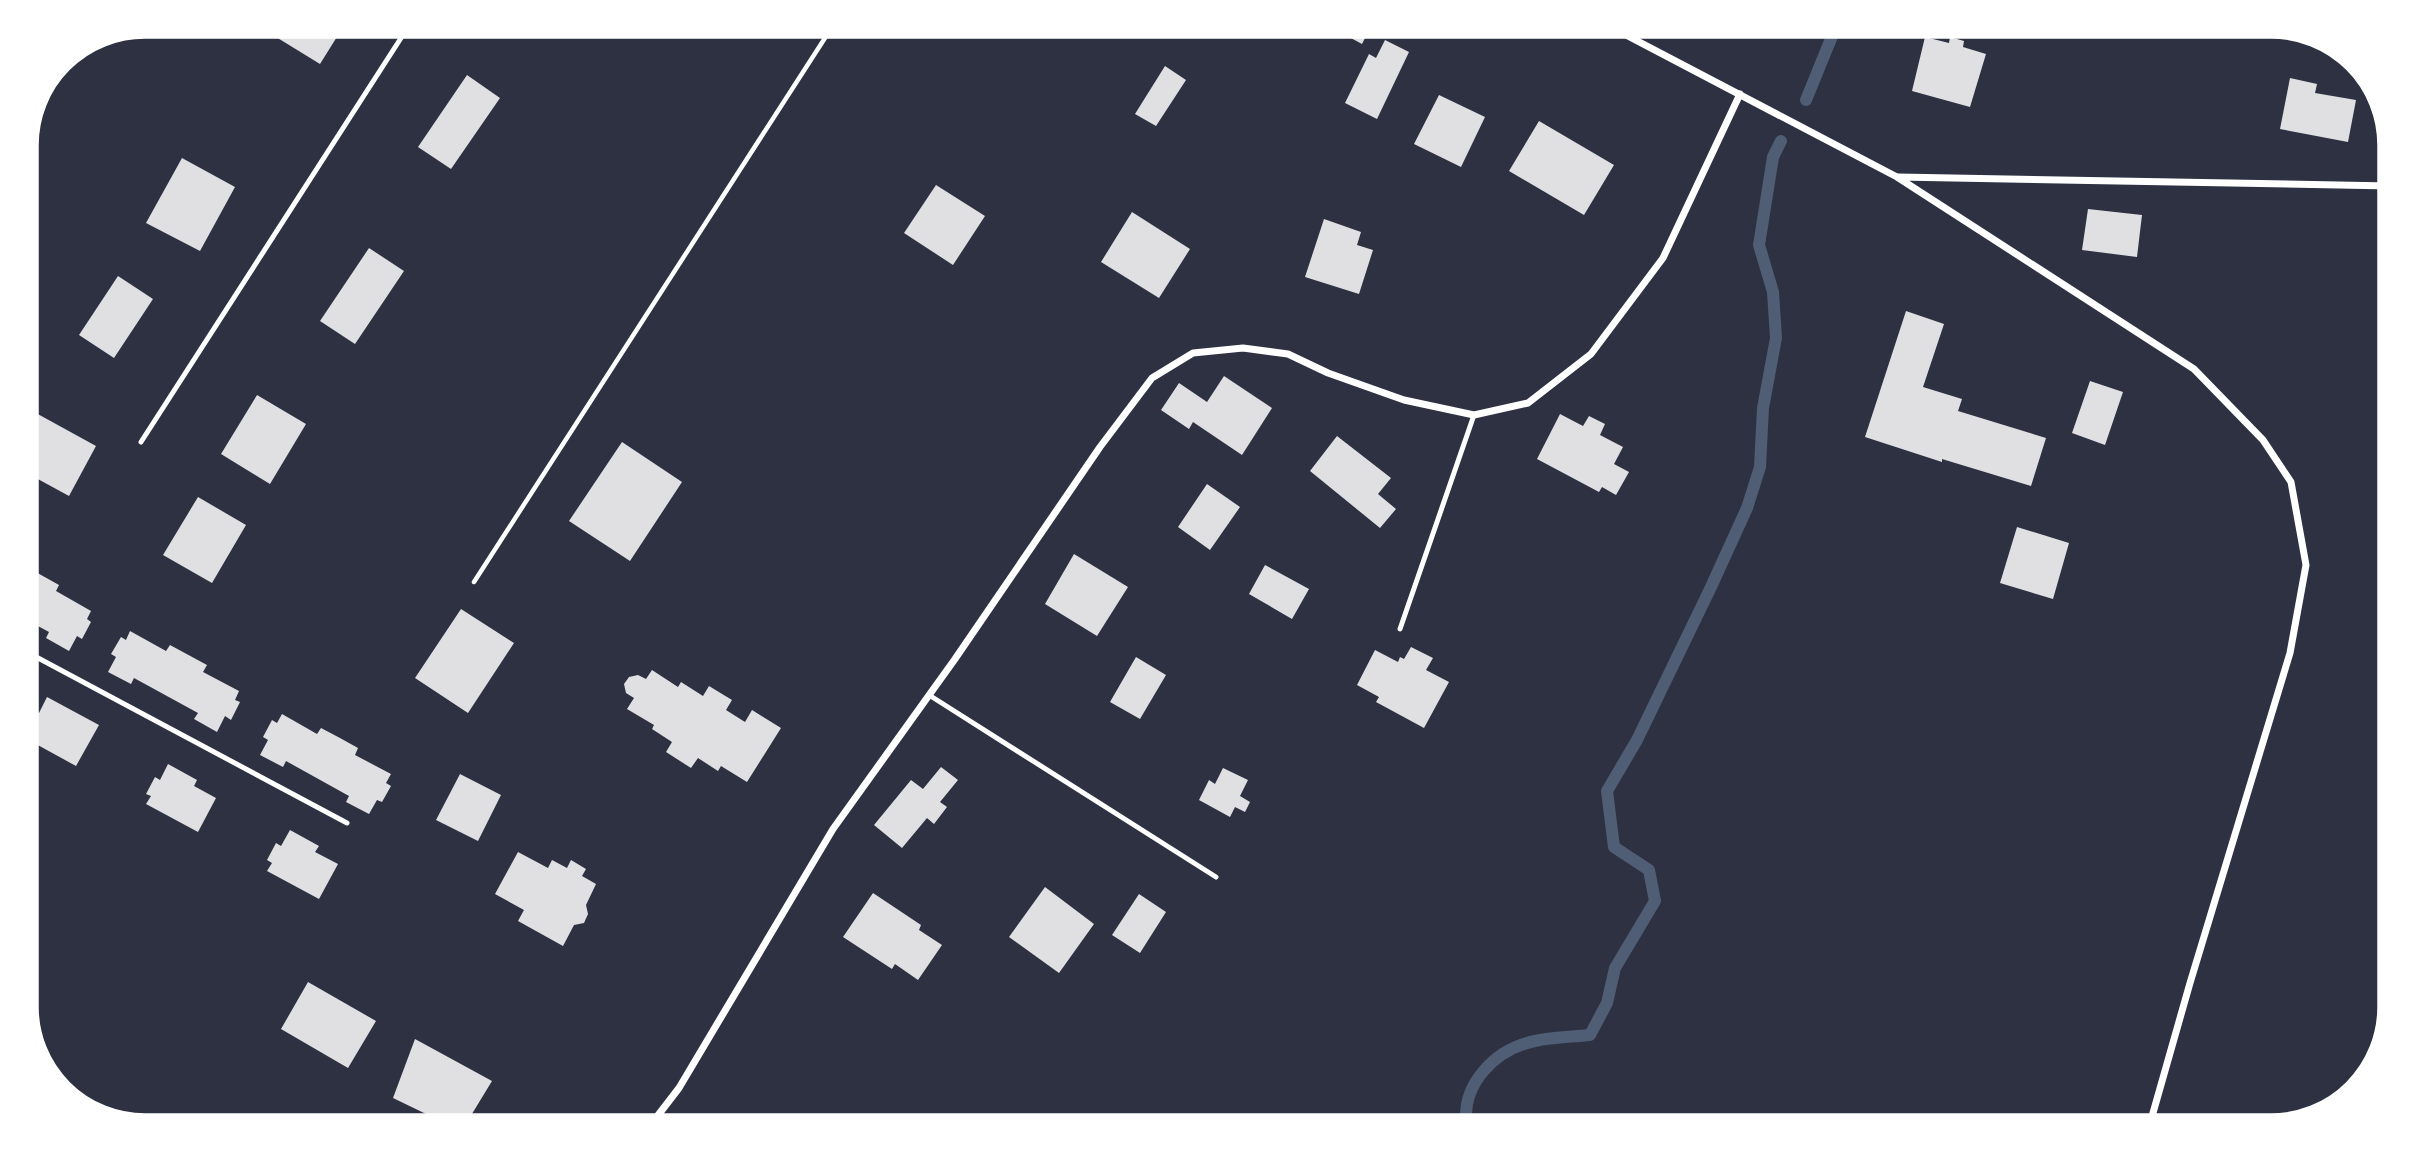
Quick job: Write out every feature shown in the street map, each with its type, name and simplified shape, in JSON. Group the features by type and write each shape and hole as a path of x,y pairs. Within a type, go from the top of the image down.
{"street":[{"path":"1630,37 1897,177 2194,369 2263,440 2291,482 2305,565 2290,653 2153,1115"},
{"path":"658,1115 678,1088 833,829 1100,447 1152,377 1192,353 1243,348 1288,354 1328,373 1404,400 1474,415 1528,403 1591,354 1663,258 1740,94"},
{"path":"1897,177 2379,186"}],"lane":[{"path":"141,442 402,37"},
{"path":"1400,629 1474,415"},
{"path":"37,657 347,823"},
{"path":"929,695 1216,877"}],"path":[{"path":"474,582 826,37"}],"building":[{"path":"276,37 337,37 320,64"},
{"path":"1349,37 1366,37 1362,44"},
{"path":"1925,37 1949,43 1950,37 1964,41 1963,47 1986,54 1970,107 1912,91"},
{"path":"1385,40 1409,52 1377,119 1345,103 1369,54 1376,58"},
{"path":"1165,66 1186,80 1156,126 1135,114"},
{"path":"467,75 500,98 451,169 418,147"},
{"path":"2290,78 2317,84 2315,93 2356,100 2348,142 2280,129"},
{"path":"1439,95 1485,117 1461,167 1414,144"},
{"path":"1539,121 1614,165 1584,215 1509,171"},
{"path":"182,158 235,187 200,251 146,223"},
{"path":"936,185 985,216 953,265 904,233"},
{"path":"2088,209 2142,215 2137,257 2082,250"},
{"path":"1132,212 1190,249 1159,298 1101,262"},
{"path":"1324,219 1361,232 1357,245 1373,250 1359,294 1305,277"},
{"path":"369,248 404,271 355,344 320,321"},
{"path":"118,276 153,299 114,358 79,335"},
{"path":"1906,311 1944,324 1923,387 1962,399 1958,411 2046,438 2031,486 1942,459 1942,462 1865,437"},
{"path":"1224,376 1272,408 1242,455 1193,422 1189,429 1161,410 1179,383 1207,402"},
{"path":"2090,381 2123,392 2105,445 2072,433"},
{"path":"257,395 306,424 270,484 221,454"},
{"path":"37,414 96,446 69,496 37,479"},
{"path":"1560,414 1583,426 1589,416 1605,424 1600,435 1623,447 1614,464 1629,472 1616,495 1602,487 1599,492 1537,459"},
{"path":"1337,436 1391,478 1378,494 1396,509 1380,528 1310,471"},
{"path":"622,442 682,482 630,561 569,521"},
{"path":"1207,484 1240,507 1210,550 1178,527"},
{"path":"198,497 246,525 212,583 163,555"},
{"path":"2017,527 2069,543 2053,599 2000,583"},
{"path":"1074,554 1128,587 1097,636 1045,604"},
{"path":"1265,565 1309,589 1292,619 1249,594"},
{"path":"37,573 59,585 56,591 91,611 87,619 91,622 82,639 77,636 69,651 46,638 49,632 37,626"},
{"path":"461,609 514,643 468,713 415,678"},
{"path":"130,631 166,651 170,645 207,665 203,672 239,691 235,700 240,702 231,720 225,716 217,732 194,719 198,713 134,678 131,684 108,672 116,657 111,654 121,637 126,640"},
{"path":"1411,647 1433,658 1426,670 1449,682 1424,728 1376,702 1379,697 1357,685 1375,650 1398,662 1400,657 1404,659"},
{"path":"1136,657 1166,675 1140,719 1110,702"},
{"path":"652,670 678,687 681,682 703,696 709,686 732,700 726,710 745,722 752,710 781,728 747,782 721,766 718,771 698,758 691,768 666,752 672,742 652,729 654,725 627,709 634,698 626,693 624,684 629,677 638,675 646,679"},
{"path":"47,697 99,725 76,766 37,745 37,712 39,713"},
{"path":"282,714 317,734 321,728 340,738 358,748 355,755 391,774 386,783 391,786 382,802 377,800 369,814 346,802 349,796 286,761 283,767 260,755 268,740 263,737 272,720 277,723"},
{"path":"168,764 197,780 194,786 216,798 198,832 146,804 151,796 146,794 155,777 160,780"},
{"path":"941,767 958,780 940,802 947,807 934,824 927,818 902,848 874,825 911,780 923,789"},
{"path":"1223,768 1248,780 1240,796 1250,802 1245,812 1235,807 1230,817 1199,800 1209,780 1215,784"},
{"path":"460,774 501,795 478,841 436,820"},
{"path":"290,830 319,846 315,852 338,864 319,899 267,871 272,863 267,860 276,843 281,846"},
{"path":"518,852 548,868 552,860 567,868 571,860 586,869 582,876 596,884 586,905 588,914 584,923 574,925 563,946 518,921 524,910 495,894"},
{"path":"1045,887 1094,924 1059,973 1009,937"},
{"path":"873,893 921,925 919,930 942,945 918,980 895,964 892,969 843,937"},
{"path":"1139,894 1166,912 1140,953 1112,935"},
{"path":"308,982 376,1021 348,1068 281,1029"},
{"path":"415,1039 492,1081 471,1115 428,1115 393,1098"}],"waterway":[{"path":"1806,100 1832,37"},
{"path":"1466,1115 1475,1083 1483,1071 1507,1052 1535,1041 1590,1035 1607,1003 1615,968 1655,901 1649,870 1614,847 1607,791 1637,740 1711,587 1747,508 1760,467 1763,408 1776,338 1773,292 1759,245 1773,157 1781,141"}]}
